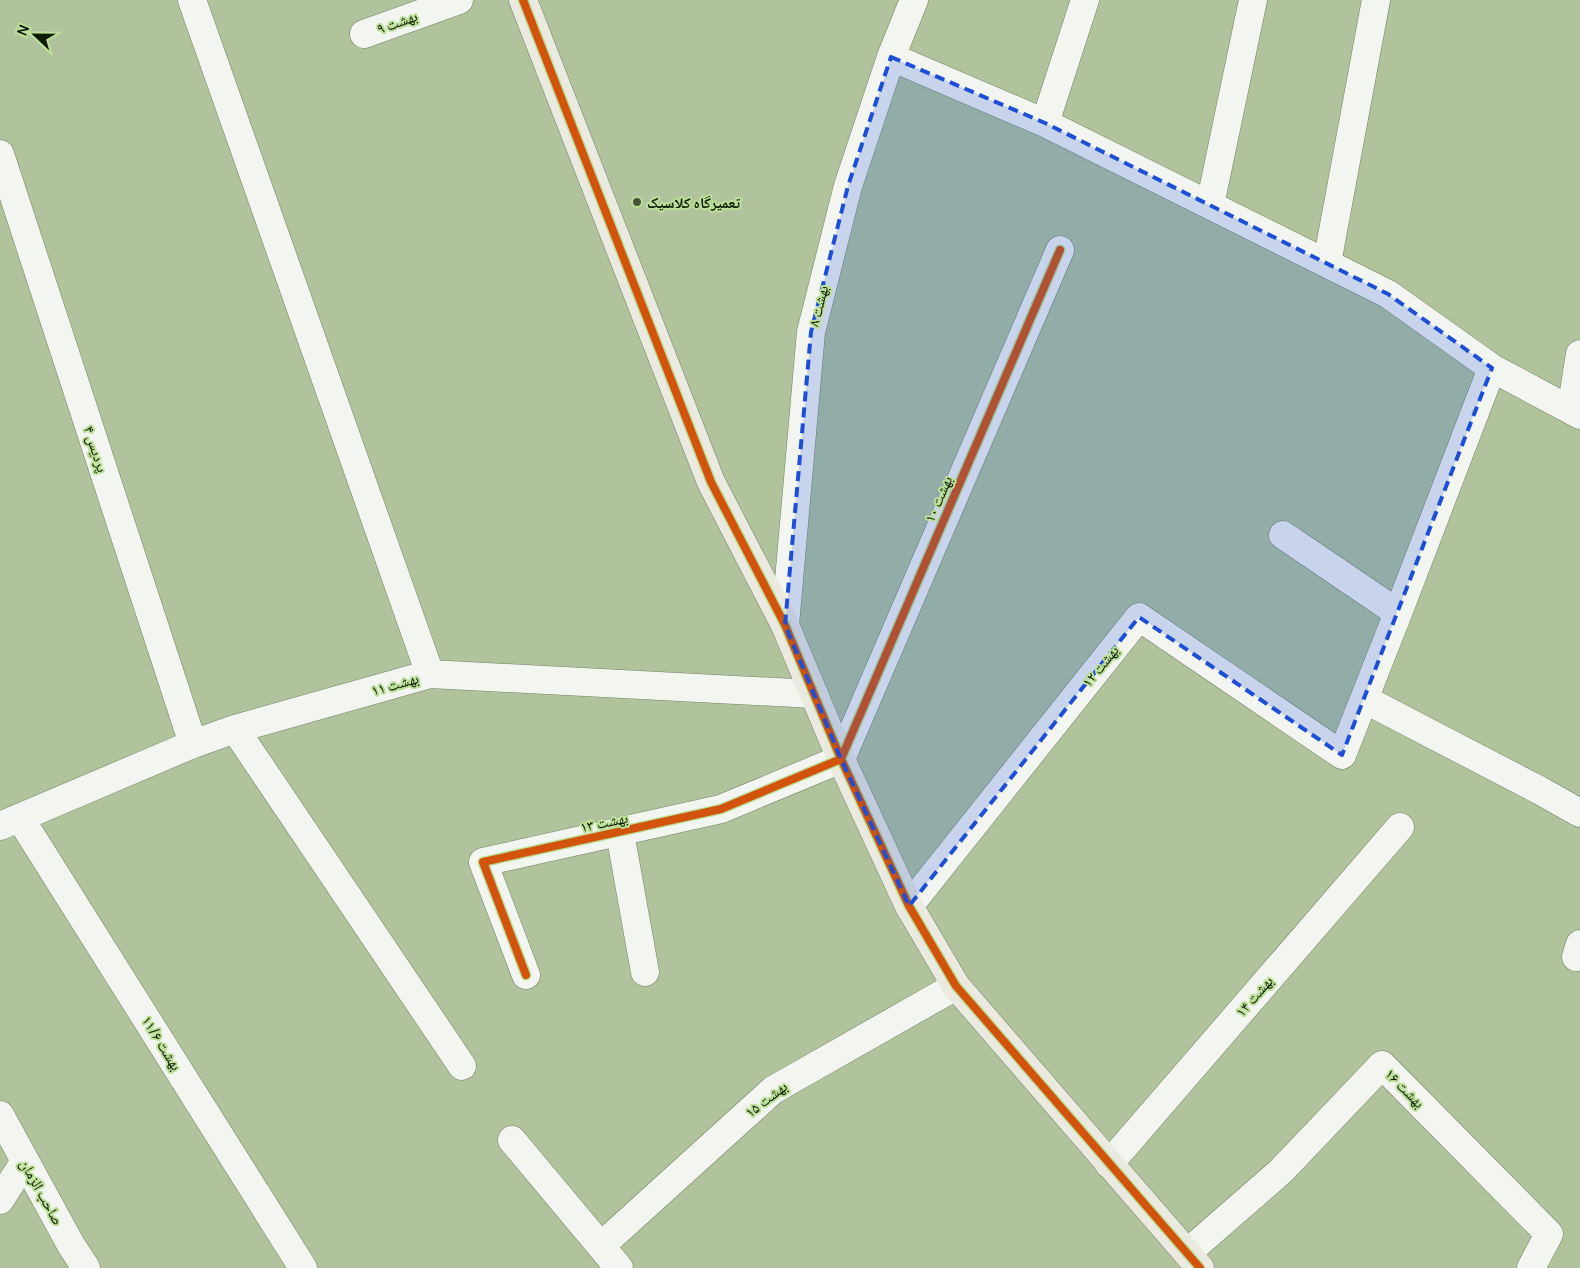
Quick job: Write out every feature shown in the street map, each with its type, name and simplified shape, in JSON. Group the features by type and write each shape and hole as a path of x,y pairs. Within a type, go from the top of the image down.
{"street":[{"path":"192,0 430,674"},
{"name":"بهشت ۹","path":"364,34 459,0"},
{"path":"523,0 711,482 785,625 841,759 909,906 956,986 1193,1260"},
{"name":"بهشت ۸","path":"785,625 811,332 848,186 891,57 914,0"},
{"path":"1045,123 1085,0"},
{"path":"1210,204 1252,0"},
{"path":"1327,263 1376,0"},
{"path":"891,57 1045,123 1388,294 1492,368 1576,413 1580,354"},
{"name":"پردیس ۴","path":"0,154 193,744"},
{"name":"بهشت ۱۰","path":"841,759 1060,250"},
{"path":"1492,368 1364,699 1580,813"},
{"path":"1283,536 1398,613"},
{"name":"بهشت ۱۲","path":"909,906 1139,617 1342,755 1364,699"},
{"name":"بهشت ۱۱","path":"10,822 235,728 430,674 814,694"},
{"path":"235,728 462,1066"},
{"name":"بهشت ۱۳","path":"526,975 483,862 620,833 720,809 841,759"},
{"name":"بهشت ۱۱/۶","path":"10,822 303,1268"},
{"name":"بهشت ۱۴","path":"1109,1164 1400,827"},
{"path":"620,833 645,972"},
{"name":"بهشت ۱۵","path":"600,1246 773,1090 956,986"},
{"name":"بهشت ۱۶","path":"1193,1260 1382,1065 1549,1234 1531,1268"},
{"name":"صاحب الزمان","path":"0,1115 86,1268"},
{"path":"512,1140 619,1268"},
{"path":"0,1200 25,1161"}],"highlighted area":[{"path":"891,57 1045,123 1388,294 1492,368 1342,755 1139,617 909,906 841,759 785,625 811,332 848,186"}],"cycle path":[{"path":"523,0 711,482 785,625 841,759 909,906 956,986 1200,1268"},
{"path":"526,975 483,862 721,809 841,759 1060,250"}],"place":[{"name":"تعمیرگاه کلاسیک","path":"637,202"}]}
